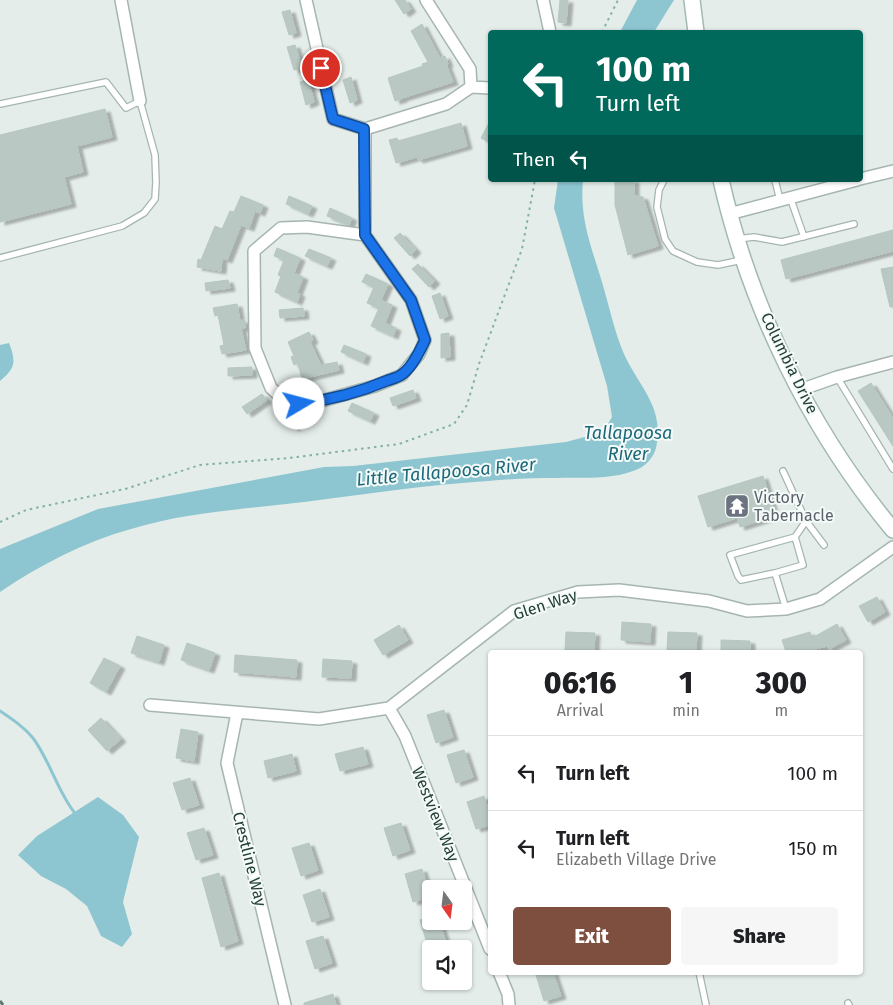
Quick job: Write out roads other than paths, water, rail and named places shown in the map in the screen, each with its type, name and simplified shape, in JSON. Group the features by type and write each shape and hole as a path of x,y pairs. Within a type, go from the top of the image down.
{"main road":[{"path":"692,5 696,30"},
{"name":"Columbia Drive","path":"721,182 743,260 774,337 800,390 839,457 892,527"}],"street":[{"path":"121,0 140,101"},
{"path":"306,0 333,119 364,129 446,104 472,87 488,88"},
{"path":"426,0 470,69 472,87"},
{"path":"542,0 550,30"},
{"path":"364,129 365,235 411,300 425,340 419,354 402,375 375,386 318,402 299,404 284,400 271,388 255,348 254,251 281,228 307,227 365,235"},
{"path":"863,179 893,171"},
{"path":"729,214 850,182"},
{"path":"800,390 837,376 893,362"},
{"name":"Glen Way","path":"150,705 319,719 388,708 514,611 578,592 619,590 708,600 747,611 786,610 820,599 893,547"},
{"name":"Westview Way","path":"388,708 405,736 488,944"},
{"name":"Crestline Way","path":"236,713 227,763 284,1005"},
{"path":"500,975 508,994 509,1005"}],"lane":[{"path":"0,104 106,82 126,108 140,101 155,155 156,182 155,199 144,214 122,226 0,258"},
{"path":"663,182 659,190 657,207 665,239 673,251 697,262 718,265 743,260"},
{"path":"776,182 804,237"},
{"path":"737,239 754,237 782,242 854,224"},
{"path":"837,376 893,469"},
{"path":"783,471 806,521 824,545"},
{"path":"795,538 802,565 741,580 738,576 730,556 795,538 806,521"},
{"path":"775,573 786,610"},
{"path":"699,975 706,1005"}],"water":[{"path":"637,0 674,0 655,30 621,30"},
{"name":"Tallapoosa River","path":"558,182 583,182 582,195 585,222 615,330 630,366 649,398 657,421 658,434 653,456 637,470 605,477 496,480 396,490 217,512 152,523 114,534 79,548 47,564 0,592 0,549 98,509 324,467 353,466 566,442 603,432 612,417 607,386 554,208"},
{"path":"9,343 13,355 13,364 9,372 0,381 0,345"},
{"path":"98,797 123,815 139,837 123,902 132,934 122,947 101,936 87,906 66,889 41,876 18,855 37,836"}],"waterway":[{"path":"0,711 22,727 33,738 74,812"}],"railway":[{"path":"0,1001 3,1005"}],"place":[{"name":"Victory Tabernacle","path":"737,506"}],"water label":[{"name":"Little Tallapoosa River","path":"446,472"}]}
